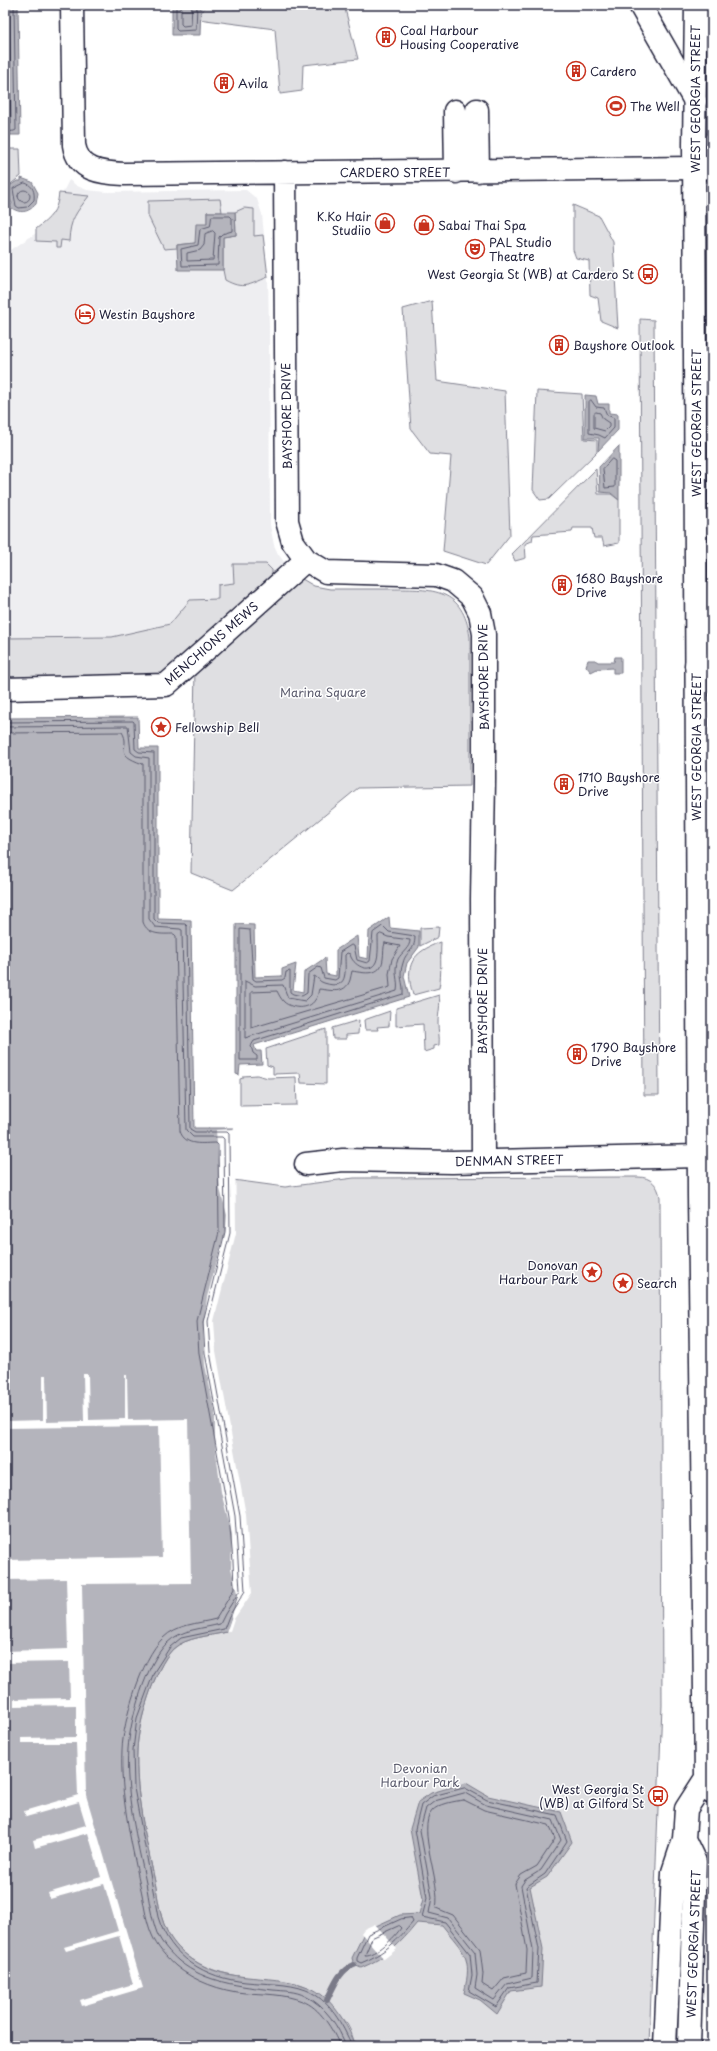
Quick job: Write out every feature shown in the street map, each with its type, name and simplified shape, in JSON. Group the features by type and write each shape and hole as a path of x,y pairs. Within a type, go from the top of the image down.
{"main road":[{"name":"CARDERO STREET","path":"72,5 74,145 77,157 91,170 108,173 456,172 703,168"},
{"path":"640,5 695,101"},
{"name":"WEST GEORGIA STREET","path":"689,2046 695,1862 684,1839 686,1809 709,1785 705,1156 703,168 695,101 693,11"},
{"path":"477,110 478,171"},
{"path":"455,111 456,172"},
{"name":"BAYSHORE DRIVE","path":"285,172 288,521 293,542 306,560 326,572 436,575 447,578 459,585 472,597 483,623 483,1161"},
{"name":"MENCHIONS MEWS","path":"5,689 166,685 306,560"},
{"name":"DENMAN STREET","path":"306,1164 343,1160 483,1161 705,1156"},
{"path":"665,2046 673,1872 684,1839"}],"shaded area":[{"path":"69,180 77,186 87,190 106,192 246,190 257,199 262,214 268,277 270,525 274,545 278,554 289,568 160,679 5,681 5,254 48,225 58,211 61,196"}],"green space":[{"path":"205,5 344,5 358,59 303,65 302,91 280,94 275,29 198,19"},
{"path":"5,149 20,149 21,176 7,187 8,203 5,208"},
{"path":"59,193 89,196 74,217 69,241 61,240 60,248 56,248 56,242 36,241 36,229 46,221 55,210"},
{"path":"220,199 222,212 207,212 207,224 195,243 177,245 177,248 164,249 148,216 148,201"},
{"path":"573,205 599,216 613,242 618,328 601,321 598,298 590,295 589,261 576,258 573,250"},
{"path":"244,208 254,209 254,236 263,235 268,277 242,286 225,280 223,270 223,237 236,235 235,212"},
{"path":"432,301 437,381 505,391 510,535 486,565 443,551 451,456 430,454 411,429 403,309"},
{"path":"640,319 654,320 659,1095 644,1095"},
{"path":"537,391 582,394 584,439 597,440 597,452 549,499 540,500 533,490"},
{"path":"596,469 598,494 611,494 619,500 619,543 604,546 602,538 594,538 592,528 573,528 572,532 533,535 532,541 525,544 526,558 515,561 512,554"},
{"path":"233,564 266,564 272,570 272,581 158,677 5,680 5,638 112,637 170,624 190,600 218,599 218,585 234,583"},
{"name":"Marina Square","path":"297,576 314,586 330,589 407,589 433,591 453,600 461,609 470,637 470,786 358,788 233,890 191,873 195,669"},
{"path":"439,927 438,937 420,946 420,928"},
{"path":"441,942 441,971 439,988 413,995 410,985 410,968 413,961 423,950"},
{"path":"439,995 439,1045 434,1046 434,1049 424,1052 423,1024 396,1026 396,1008"},
{"path":"390,1011 389,1026 377,1027 378,1030 365,1030 364,1020"},
{"path":"359,1020 358,1034 346,1035 346,1039 333,1039 332,1028"},
{"path":"326,1029 326,1084 301,1083 300,1073 273,1074 273,1067 267,1065 266,1049"},
{"path":"257,1075 268,1078 296,1077 297,1105 240,1106 240,1079 243,1078 243,1076"},
{"name":"Devonian Harbour Park","path":"354,1178 647,1178 653,1182 658,1189 660,1197 662,1705 649,2046 356,2046 347,2024 321,1998 304,1985 216,1971 194,1961 176,1945 167,1932 160,1911 139,1800 137,1750 140,1726 148,1697 160,1669 166,1658 178,1645 191,1639 227,1632 212,1321 233,1180 285,1187"}],"water":[{"path":"5,5 18,5 20,135 5,135"},
{"path":"172,5 201,5 200,35 172,35"},
{"path":"21,178 32,182 38,193 36,204 24,212 17,211 10,207 12,203 9,199 8,187 17,181 21,181"},
{"path":"207,212 235,212 236,235 223,237 223,270 178,270 177,245 195,243 196,224 207,224"},
{"path":"585,395 596,396 598,404 609,404 609,413 618,414 618,430 598,451 599,438 585,438"},
{"path":"619,446 619,500 611,493 600,492 599,467"},
{"path":"615,657 621,657 621,673 613,673 613,668 597,669 591,672 586,666 588,660 595,660 598,662 614,662"},
{"path":"138,717 139,748 158,748 158,919 191,920 194,1128 233,1128 234,1233 212,1321 214,1351 248,1560 227,1632 191,1639 178,1645 166,1658 154,1682 148,1697 138,1739 137,1767 139,1800 159,1906 169,1936 178,1948 199,1964 214,1970 245,1977 292,1982 317,1991 338,2012 356,2046 5,2046 5,718"},
{"path":"389,917 390,928 419,931 419,947 407,963 404,976 409,997 254,1045 256,1051 261,1051 262,1064 240,1065 239,1075 236,1074 236,924 254,925 255,977 282,976 282,969 296,964 293,990 303,992 304,972 325,958 326,974 336,976 336,950 357,936 359,957 368,959 369,931"},
{"path":"466,1783 488,1796 561,1812 572,1842 547,1877 530,1887 543,1949 541,1987 511,1991 497,2014 480,2000 464,1993 467,1981 467,1963 465,1956 442,1925 417,1923 405,1937 386,1954 361,1968 354,1965 352,1958 365,1931 400,1915 419,1914 423,1899 410,1829 418,1802 431,1793"}],"pier":[{"path":"235,1129 236,1233 214,1321 216,1351 246,1515 252,1593 234,1619 230,1631 226,1633 238,1597 231,1568 232,1534 221,1492 215,1444 215,1412 205,1365 203,1330 207,1297 226,1228 227,1215 220,1189 216,1130"},
{"path":"5,1374 7,1421 43,1420 43,1375 46,1375 47,1422 84,1421 83,1374 88,1374 89,1420 125,1419 125,1375 127,1375 128,1420 188,1419 191,1583 82,1584 86,1795 143,1988 82,2006 80,2000 133,1984 119,1936 66,1951 64,1947 118,1931 104,1884 50,1899 48,1893 101,1877 88,1833 35,1848 33,1840 86,1825 79,1802 26,1817 24,1811 78,1795 76,1743 21,1743 21,1738 76,1737 76,1705 14,1706 14,1699 70,1698 69,1662 5,1663 5,1651 68,1649 66,1579 5,1580 5,1560 162,1557 159,1426 5,1428"},
{"path":"375,1924 397,1949 384,1959 361,1933 364,1929"}],"waterway":[{"path":"327,2000 344,1971 354,1965"}],"place":[{"name":"Coal Harbour Housing Cooperative","path":"386,37"},
{"name":"Cardero","path":"576,71"},
{"name":"Avila","path":"224,83"},
{"name":"The Well","path":"616,106"},
{"name":"K.Ko Hair Studiio","path":"385,223"},
{"name":"Sabai Thai Spa","path":"424,225"},
{"name":"PAL Studio Theatre","path":"475,249"},
{"name":"West Georgia St (WB) at Cardero St","path":"648,274"},
{"name":"Westin Bayshore","path":"85,314"},
{"name":"Bayshore Outlook","path":"559,345"},
{"name":"1680 Bayshore Drive","path":"562,585"},
{"name":"Fellowship Bell","path":"161,727"},
{"name":"1710 Bayshore Drive","path":"564,784"},
{"name":"1790 Bayshore Drive","path":"577,1054"},
{"name":"Donovan Harbour Park","path":"592,1272"},
{"name":"Search","path":"623,1283"},
{"name":"West Georgia St (WB) at Gilford St","path":"658,1796"}]}
